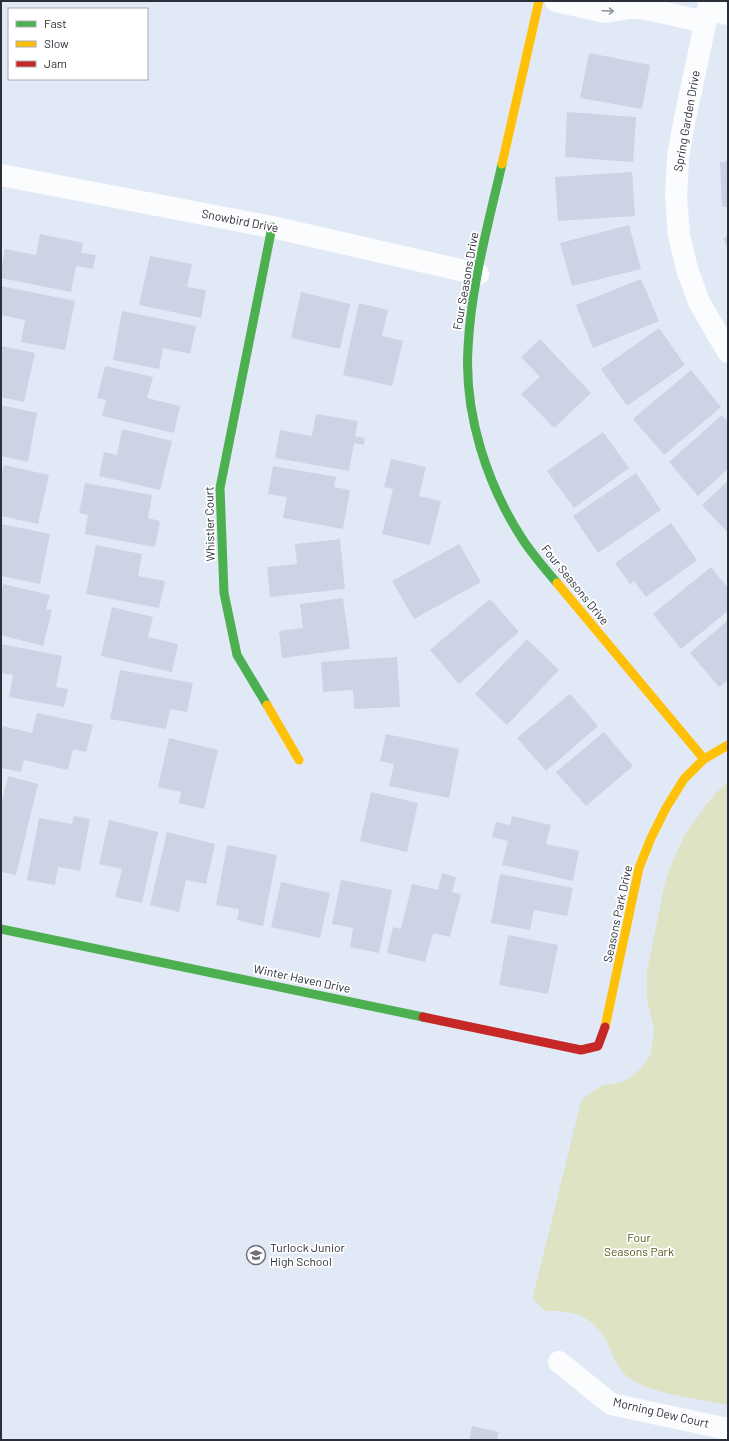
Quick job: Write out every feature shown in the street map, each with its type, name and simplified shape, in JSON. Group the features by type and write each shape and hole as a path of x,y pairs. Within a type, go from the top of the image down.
{"street":[{"name":"Four Seasons Drive","path":"539,1 478,274 470,321 467,362 471,409 483,456 501,499 523,540 545,569 704,759"},
{"path":"556,1 605,12 630,8 713,12"},
{"name":"Spring Garden Drive","path":"713,12 678,158 676,197 679,235 687,269 699,302 728,352"},
{"name":"Snowbird Drive","path":"1,175 272,227 478,274"},
{"name":"Whistler Court","path":"272,227 220,488 220,527 224,594 237,655 299,760"},
{"name":"Seasons Park Drive","path":"598,1046 606,1025 639,868 651,838 684,779 704,759 728,744"},
{"name":"Winter Haven Drive","path":"1,929 581,1050 598,1046"},
{"name":"Morning Dew Court","path":"559,1362 611,1404 728,1429"}],"green space":[{"name":"Four Seasons Park","path":"728,782 728,1405 663,1392 638,1384 621,1370 602,1333 596,1326 582,1316 565,1312 546,1311 536,1303 533,1296 581,1102 585,1097 603,1085 625,1081 643,1066 650,1055 654,1029 647,1000 647,971 665,883 671,864 686,833 706,805"}],"building":[{"path":"589,53 650,65 642,109 580,98"},
{"path":"567,112 636,117 633,162 565,157"},
{"path":"728,161 728,207 722,207 720,162"},
{"path":"632,172 635,216 558,221 555,177"},
{"path":"629,225 641,269 572,286 560,243"},
{"path":"40,234 83,243 81,253 96,255 93,269 76,266 71,292 1,278 5,249 36,255"},
{"path":"728,236 728,249 723,238"},
{"path":"150,256 192,264 187,287 206,290 201,318 139,305"},
{"path":"641,279 659,321 593,348 576,305"},
{"path":"1,286 75,301 65,350 21,342 25,320 1,315"},
{"path":"301,292 350,304 340,349 291,338"},
{"path":"359,303 388,310 382,336 403,341 392,386 343,375"},
{"path":"122,311 196,326 190,354 163,348 159,369 113,360"},
{"path":"659,328 685,365 627,406 601,369"},
{"path":"540,339 591,393 554,428 521,394 540,377 521,357"},
{"path":"1,346 35,353 24,402 1,397"},
{"path":"105,366 153,377 147,398 180,406 174,433 102,416 106,400 97,398"},
{"path":"691,370 721,407 664,455 633,419"},
{"path":"1,405 37,413 28,462 1,456"},
{"path":"316,414 358,421 355,436 365,438 364,445 354,443 349,471 275,458 280,430 312,436"},
{"path":"722,415 728,422 728,469 698,496 669,462"},
{"path":"122,429 172,441 160,490 99,476 104,452 117,455"},
{"path":"603,432 629,468 574,508 547,471"},
{"path":"391,459 426,467 419,496 441,501 430,545 382,534 393,489 384,487"},
{"path":"4,465 49,475 38,524 1,516 1,476"},
{"path":"273,466 336,477 334,487 350,490 343,529 283,518 287,497 268,494"},
{"path":"636,473 661,510 598,553 573,516"},
{"path":"728,481 728,533 702,505"},
{"path":"85,483 152,495 148,518 160,521 155,547 85,534 88,515 79,513"},
{"path":"671,523 697,560 646,597 634,581 630,584 615,563"},
{"path":"1,524 50,534 40,584 1,576"},
{"path":"340,539 345,589 270,597 267,567 297,564 295,544"},
{"path":"459,544 481,582 414,619 392,581"},
{"path":"96,545 142,554 138,576 165,581 159,608 86,594"},
{"path":"711,567 728,588 728,611 681,649 653,614"},
{"path":"3,584 50,595 46,609 52,610 43,646 1,635 1,595"},
{"path":"343,598 350,649 282,658 279,631 303,628 300,604"},
{"path":"490,599 519,632 459,684 430,650"},
{"path":"112,607 153,617 148,637 178,644 172,672 101,656"},
{"path":"728,620 728,680 719,687 690,653"},
{"path":"527,639 559,670 507,725 475,694"},
{"path":"1,644 62,656 56,687 68,689 64,707 9,697 13,675 1,673"},
{"path":"397,657 400,707 354,709 353,690 323,692 321,662"},
{"path":"120,670 193,683 187,712 170,709 166,729 110,719"},
{"path":"570,694 598,726 546,771 517,738"},
{"path":"37,713 93,725 86,752 73,749 68,770 24,760 21,772 1,768 1,734 3,726 32,733"},
{"path":"604,732 633,766 586,806 556,772"},
{"path":"386,734 459,749 449,798 389,786 394,764 380,761"},
{"path":"169,738 218,750 204,809 179,803 181,792 158,787"},
{"path":"8,776 38,784 16,875 1,872 1,806"},
{"path":"371,792 418,803 407,852 360,841"},
{"path":"74,816 90,819 80,871 58,867 55,885 27,880 39,818 72,824"},
{"path":"512,816 551,825 546,844 579,851 573,881 502,865 508,841 492,837 496,822 510,825"},
{"path":"109,820 158,832 142,903 115,897 122,869 99,864"},
{"path":"167,832 215,844 206,884 186,880 179,912 150,905"},
{"path":"227,845 277,855 263,926 237,920 239,909 216,905"},
{"path":"442,873 456,877 452,892 461,894 450,937 433,933 425,962 387,953 393,927 401,929 412,884 438,890"},
{"path":"500,874 573,888 567,916 534,910 530,930 491,923"},
{"path":"341,880 392,890 379,953 350,947 353,928 332,924"},
{"path":"281,882 330,893 320,938 271,927"},
{"path":"508,935 558,945 548,994 499,985"},
{"path":"472,1426 499,1432 497,1440 469,1440"}],"traffic: fast":[{"path":"502,164 476,279 468,348 470,398 480,448 499,496 510,519 523,540 557,583"},
{"path":"267,705 237,655 224,593 220,488 272,227"},
{"path":"1,929 423,1017"}],"traffic: slow":[{"path":"502,164 539,1"},
{"path":"557,583 704,759"},
{"path":"267,705 299,760"},
{"path":"605,1027 639,868 651,838 666,808 684,779 704,759 728,745"}],"traffic: jam":[{"path":"423,1017 581,1050 598,1046 605,1027"}],"place":[{"name":"Turlock Junior High School","path":"256,1255"}]}
